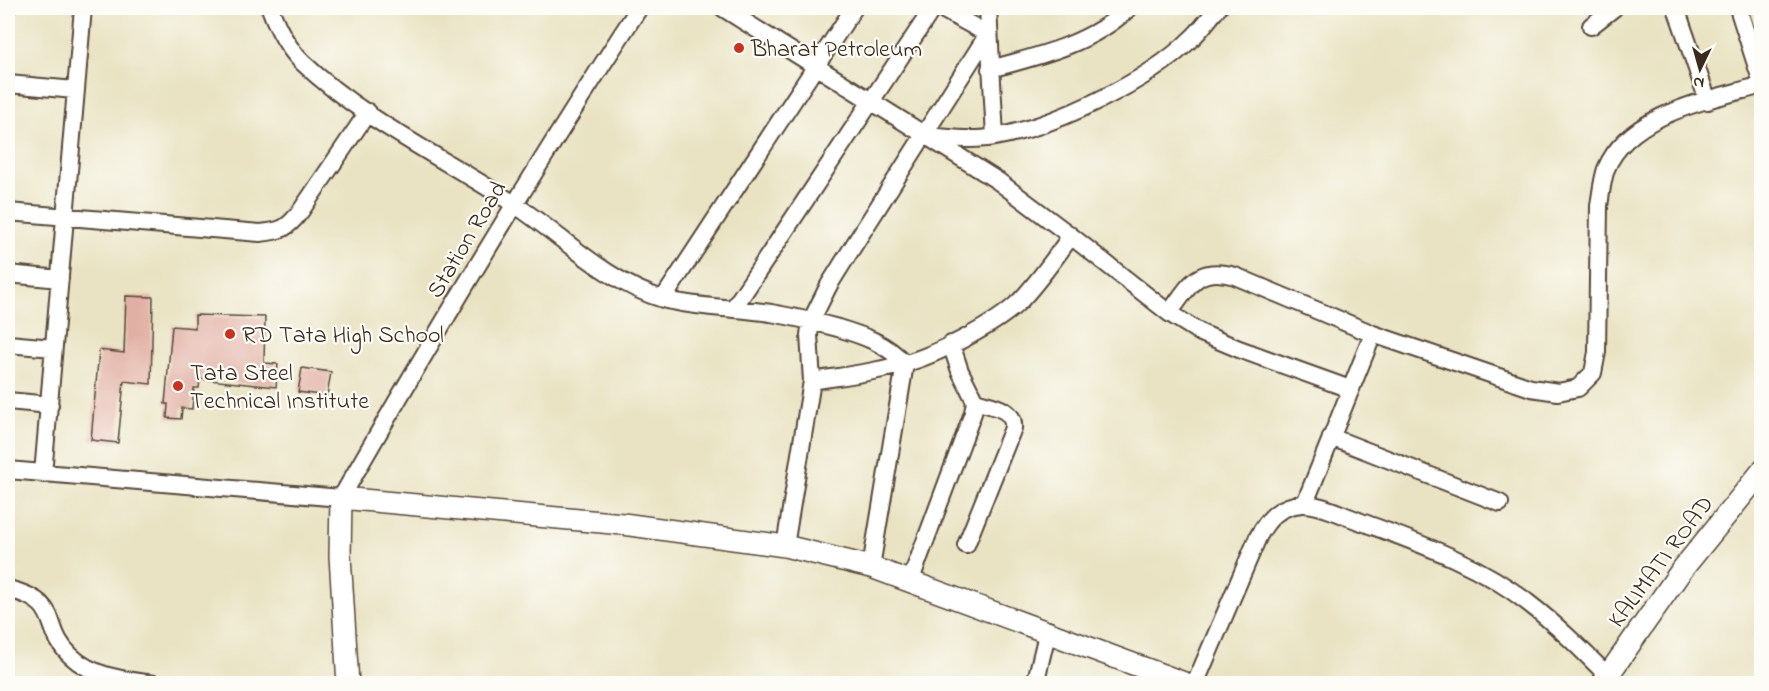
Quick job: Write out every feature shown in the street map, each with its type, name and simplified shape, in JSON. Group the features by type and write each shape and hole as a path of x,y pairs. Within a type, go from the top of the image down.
{"main road":[{"name":"KALIMATI ROAD","path":"1605,680 1681,571 1761,471"},
{"path":"348,684 340,556 341,498 623,524 785,546 871,567 1048,630 1187,684"}],"street":[{"path":"43,474 83,8"},
{"name":"Station Road","path":"341,498 514,204 639,8"},
{"path":"723,8 998,181 1169,313 1201,333 1350,389"},
{"path":"663,299 854,8"},
{"path":"734,309 933,8"},
{"path":"940,8 988,34"},
{"path":"987,8 995,137"},
{"path":"990,69 1043,56 1086,38 1129,8"},
{"path":"924,136 965,139 995,137 1042,123 1088,105 1148,74 1192,39 1218,8"},
{"path":"1591,26 1614,8"},
{"path":"1676,8 1708,101"},
{"path":"1169,313 1194,280 1219,272 1235,276 1373,334 1531,388 1558,392 1578,388 1593,373 1597,352 1599,206 1607,168 1619,148 1639,129 1668,114 1761,84 1738,8"},
{"path":"275,11 284,38 300,60 325,82 368,112 514,204 607,272 663,299 811,321 876,340 894,352 905,364"},
{"path":"785,546 812,381 809,336 811,321 829,285 988,34"},
{"path":"8,84 75,90"},
{"path":"8,212 260,233 280,231 292,223 368,112"},
{"path":"812,381 905,364 989,325 1018,302 1071,236"},
{"path":"8,274 60,279"},
{"path":"1305,503 1373,334"},
{"path":"8,344 53,348"},
{"path":"910,582 973,413 975,401 960,371 951,344"},
{"path":"871,567 905,364"},
{"path":"8,401 50,405"},
{"path":"966,545 1013,428 1014,420 1011,414 1005,411 975,401"},
{"path":"1331,437 1500,503"},
{"path":"8,470 341,498"},
{"path":"1195,684 1266,522 1282,509 1305,503 1429,548 1482,572 1526,601 1566,634 1605,680"},
{"path":"8,590 27,594 42,604 51,619 59,641 70,656 91,671 117,681 154,684"},
{"path":"1035,684 1048,630"}],"building":[{"path":"126,296 153,297 151,384 124,381 118,443 91,440 99,350 124,353"},
{"path":"195,315 265,317 264,363 278,364 276,387 200,379 199,388 194,388 192,409 182,408 181,419 167,418 168,404 165,404 172,326 195,328"},
{"path":"302,368 331,372 327,396 298,392"}],"place":[{"name":"Bharat Petroleum","path":"739,48"},
{"name":"RD Tata High School","path":"230,334"},
{"name":"Tata Steel Technical Institute","path":"178,386"}]}
